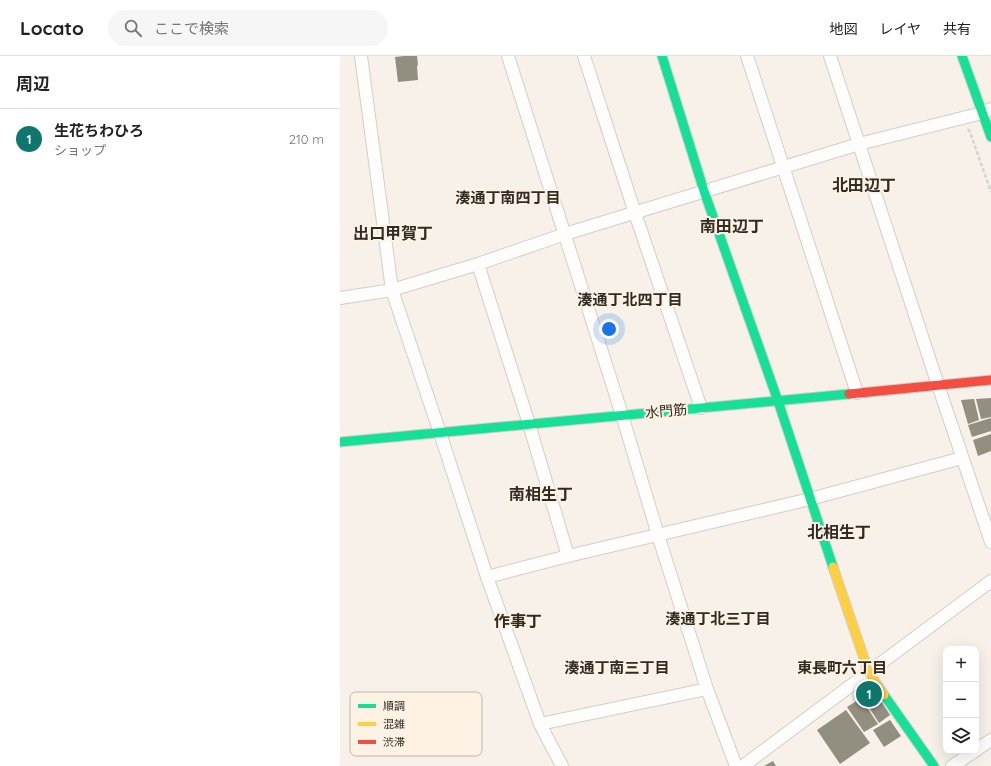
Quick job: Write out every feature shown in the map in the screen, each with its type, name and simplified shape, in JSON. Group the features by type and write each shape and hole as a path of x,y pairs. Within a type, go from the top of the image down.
{"street":[{"path":"361,56 392,290 487,577 540,724 562,766"},
{"path":"508,56 707,688 736,766"},
{"path":"584,56 700,408"},
{"path":"662,56 704,191 778,401 810,499 870,672 934,766"},
{"path":"747,56 857,393"},
{"path":"830,56 991,542"},
{"path":"962,56 986,111 991,137"},
{"path":"340,298 392,290 478,264 564,234 859,144 986,111"},
{"path":"478,264 529,424 568,556"},
{"name":"水門筋","path":"340,442 991,380"},
{"path":"487,577 568,556 810,499 962,458"},
{"path":"743,766 991,582"},
{"path":"540,724 707,688"},
{"path":"979,748 991,740"},
{"path":"952,766 970,754"}],"path":[{"path":"961,118 970,132 991,192"}],"building":[{"path":"417,56 418,80 398,82 395,57"},
{"path":"991,398 991,417 981,419 976,399"},
{"path":"974,399 979,420 968,424 961,400"},
{"path":"991,418 991,431 972,437 968,425"},
{"path":"991,434 991,451 978,456 973,440"},
{"path":"872,687 890,715 879,723 861,695"},
{"path":"861,698 878,724 864,732 847,707"},
{"path":"846,710 870,743 840,764 817,730"},
{"path":"890,720 901,736 884,747 873,730"},
{"path":"773,761 776,766 764,766"}],"traffic: fast":[{"path":"662,56 704,191 778,401 833,567"},
{"path":"962,56 991,137"},
{"path":"340,442 849,394"},
{"path":"884,695 934,766"}],"traffic: slow":[{"path":"833,567 869,673 884,695"}],"traffic: jam":[{"path":"849,394 991,380"}],"place":[{"name":"生花ちわひろ","path":"869,694"}],"district":[{"name":"北田辺丁","path":"864,185"},
{"name":"湊通丁南四丁目","path":"508,198"},
{"name":"南田辺丁","path":"732,226"},
{"name":"出口甲賀丁","path":"393,233"},
{"name":"湊通丁北四丁目","path":"630,300"},
{"name":"南相生丁","path":"541,494"},
{"name":"北相生丁","path":"839,532"},
{"name":"湊通丁北三丁目","path":"718,619"},
{"name":"作事丁","path":"518,621"},
{"name":"湊通丁南三丁目","path":"617,668"},
{"name":"東長町六丁目","path":"842,668"}]}
